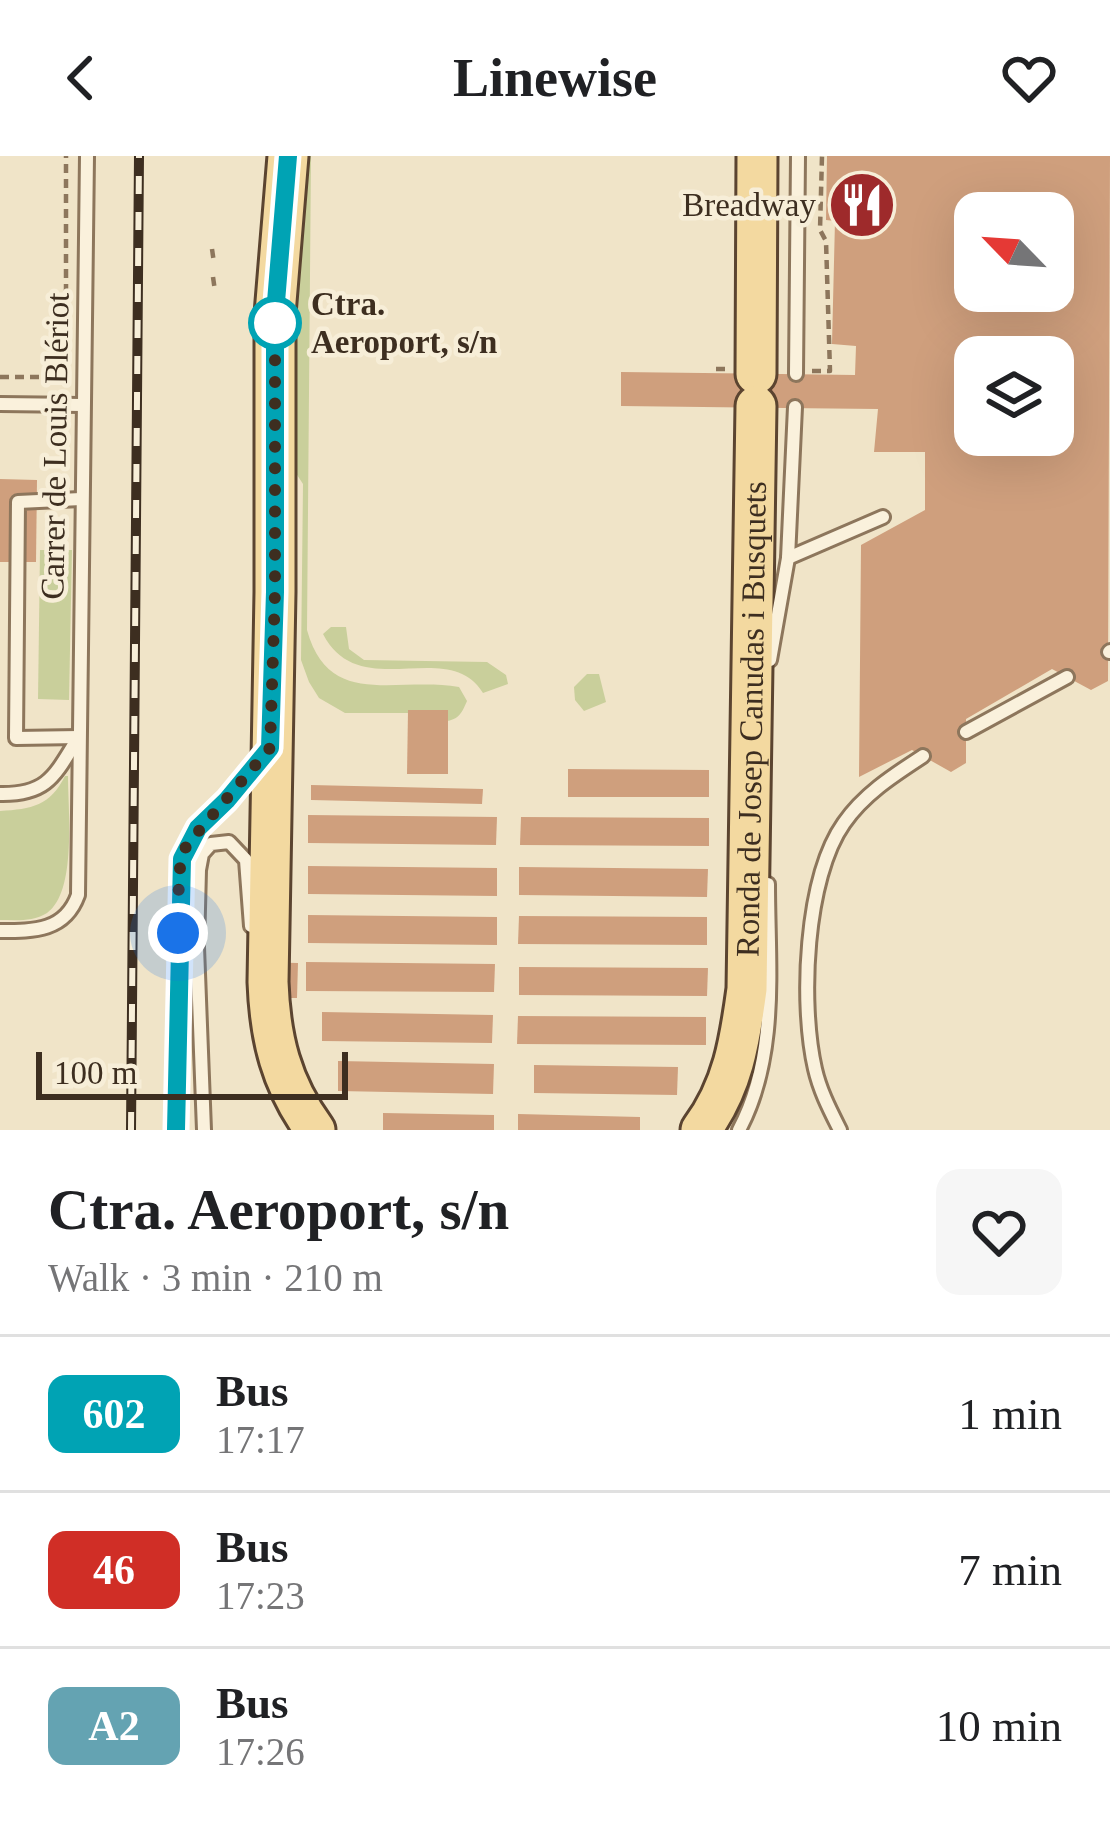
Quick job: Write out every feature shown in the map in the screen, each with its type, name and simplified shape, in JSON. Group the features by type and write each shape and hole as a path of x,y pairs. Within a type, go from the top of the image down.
{"main road":[{"path":"288,156 275,314 269,1021 284,1078 315,1130"},
{"name":"Ronda de Josep Canudas i Busquets","path":"701,1130 732,1073 747,989 757,156"}],"lane":[{"name":"Carrer de Louis Blériot","path":"0,931 34,931 57,924 72,912 78,895 87,156"},
{"path":"796,374 798,156"},
{"path":"0,404 82,405"},
{"name":"Ronda de Josep Canudas i Busquets","path":"768,676 788,558 796,407"},
{"path":"79,737 16,739 16,644 18,502 81,499"},
{"path":"788,558 883,517"},
{"path":"966,732 1067,677"},
{"path":"0,794 26,793 50,782 79,737"},
{"path":"176,1130 182,859 198,828 270,748"},
{"path":"840,1130 826,1103 812,1052 808,943 816,891 825,858 844,823 867,796 923,756"},
{"path":"204,1130 199,871 202,854 211,844 229,842 246,860 252,934 268,968"},
{"name":"Ronda de Josep Canudas i Busquets","path":"739,1130 758,1086 766,1036 768,866"}],"path":[{"path":"0,377 51,377 51,367 66,367 66,156"},
{"path":"212,249 214,263"},
{"path":"214,277 215,292"}],"green space":[{"path":"306,156 311,156 307,630 317,655 331,671 348,680 459,687 467,701 458,716 447,721 442,722 441,713 345,713 319,698 301,660 303,484 288,461"},
{"path":"40,550 72,550 69,700 38,699"},
{"path":"331,627 346,627 349,649 364,660 487,662 506,675 508,684 483,693 468,677 448,670 359,665 339,655 323,634"},
{"path":"587,674 599,674 606,702 584,711 575,700 574,687"},
{"path":"65,776 69,850 57,903 36,918 0,920 0,811 39,804"}],"building":[{"path":"827,156 1110,156 1108,681 1091,690 1052,669 966,719 966,763 951,772 912,750 859,777 861,545 925,510 925,452 874,452 878,409 621,406 621,372 855,375 856,346 832,344 835,221 826,220"},
{"path":"0,479 37,480 36,562 0,562"},
{"path":"408,710 448,710 448,774 407,774"},
{"path":"568,769 709,770 709,797 568,797"},
{"path":"311,785 483,789 482,804 311,800"},
{"path":"308,815 497,817 496,845 308,843"},
{"path":"521,817 709,818 709,846 520,845"},
{"path":"308,866 497,868 497,896 308,894"},
{"path":"519,867 708,869 707,897 519,895"},
{"path":"308,915 497,917 497,945 308,943"},
{"path":"519,916 707,917 707,945 518,944"},
{"path":"252,962 298,963 297,998 251,998"},
{"path":"306,962 495,964 494,992 306,991"},
{"path":"519,967 708,968 707,996 519,995"},
{"path":"322,1012 493,1015 492,1043 322,1041"},
{"path":"518,1016 706,1017 706,1045 517,1044"},
{"path":"338,1061 494,1064 493,1094 338,1091"},
{"path":"534,1065 678,1067 677,1095 534,1093"},
{"path":"383,1113 494,1115 494,1130 383,1130"},
{"path":"518,1114 640,1117 640,1130 518,1130"}],"railway":[{"path":"131,1130 139,156"}],"bus line":[{"name":"602","path":"176,1130 182,859 198,828 270,748 275,314 288,156"}],"place":[{"name":"Breadway","path":"862,205"},
{"name":"Ctra. Aeroport, s/n","path":"275,323"}],"route":[{"path":"178,933 179,872 186,846 270,748 275,314 275,323"}]}
